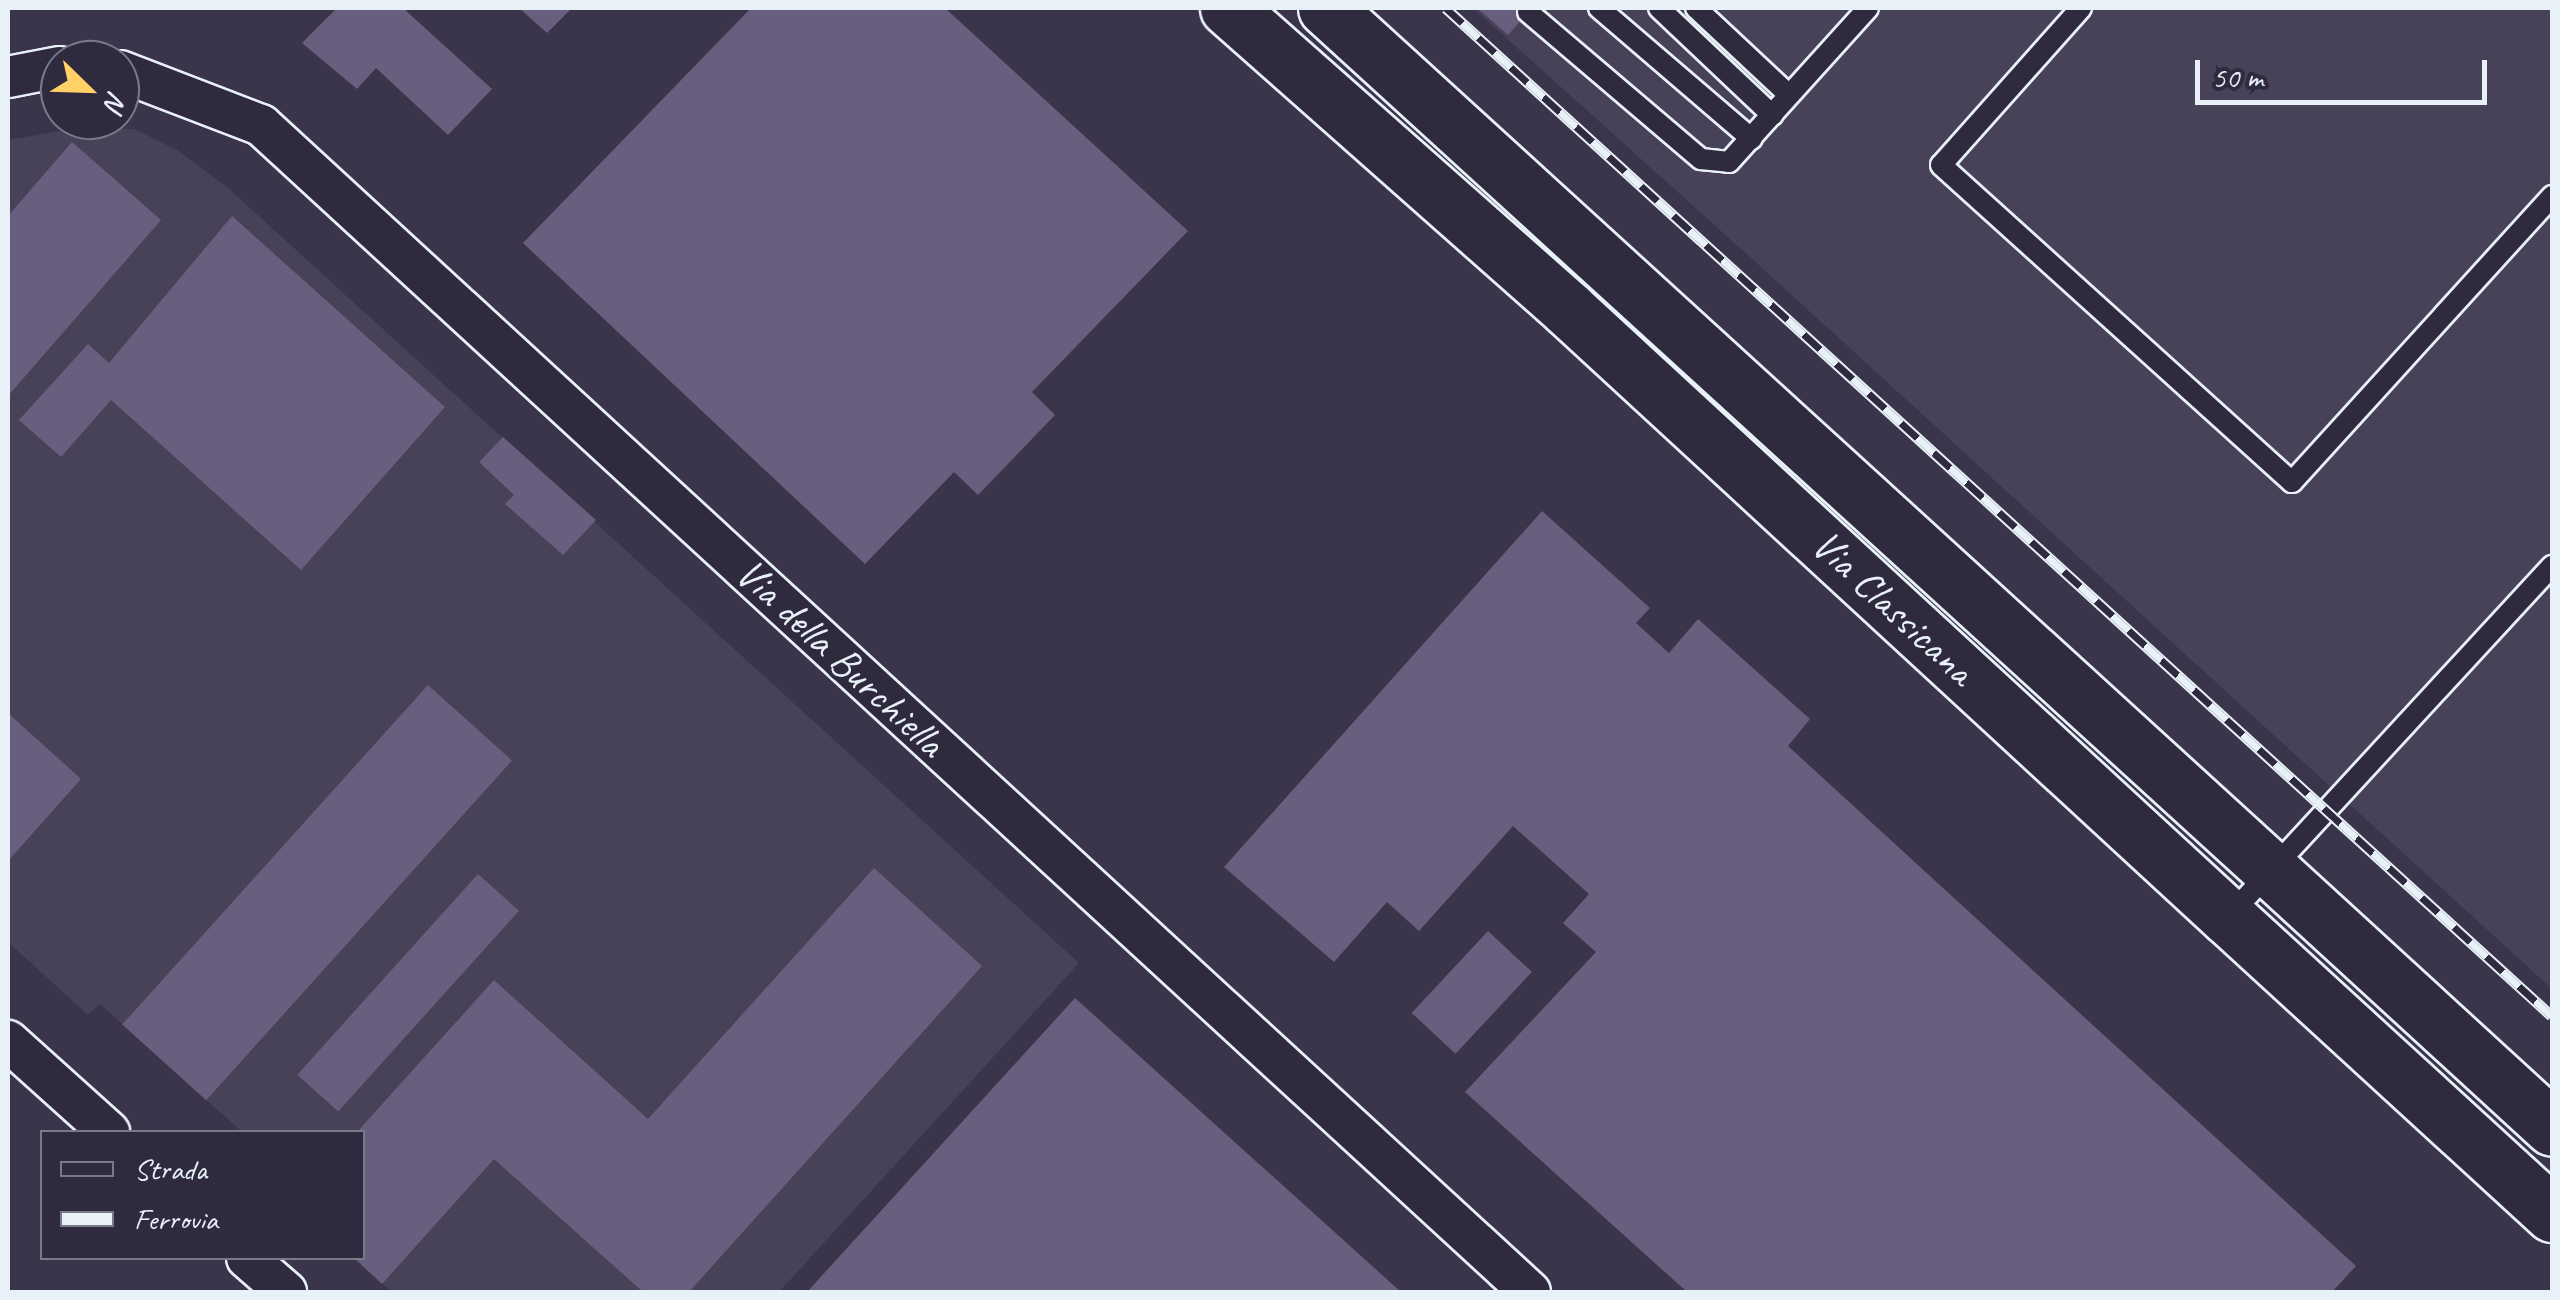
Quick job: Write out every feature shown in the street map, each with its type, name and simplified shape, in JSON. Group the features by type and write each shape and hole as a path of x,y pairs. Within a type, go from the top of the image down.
{"main road":[{"name":"Via Classicana","path":"1228,8 1567,308 2552,1214"},
{"name":"Via Classicana","path":"1326,8 2552,1128"}],"street":[{"path":"8,76 40,70"},
{"name":"Via della Burchiella","path":"140,80 261,125 1530,1292"},
{"path":"8,1041 106,1130"},
{"path":"249,1260 286,1292"}],"lane":[{"path":"1600,8 1752,139"},
{"path":"1658,8 1772,115"},
{"path":"1696,8 1789,94"},
{"path":"1528,12 1701,159 1729,162 1868,8"},
{"path":"2080,8 1941,165 2292,482 2552,196"},
{"path":"2228,918 2552,566"}],"shaded area":[{"path":"1473,8 2552,8 2552,989 1750,257"},
{"path":"140,132 177,150 228,188 1079,963 779,1292 392,1292 356,1260 365,1260 365,1130 240,1130 100,1004 88,1015 8,942 8,140 40,134 40,140 140,140"}],"building":[{"path":"337,8 403,8 492,89 448,135 376,68 357,89 302,43"},
{"path":"519,8 572,8 547,33"},
{"path":"751,8 945,8 1188,231 1032,392 1055,415 978,495 954,472 865,564 523,243"},
{"path":"1477,8 1532,8 1508,35"},
{"path":"72,142 161,220 8,396 8,216"},
{"path":"232,216 445,407 301,570 111,400 61,457 19,420 88,344 109,363"},
{"path":"503,437 596,520 563,555 505,504 514,495 479,462"},
{"path":"1542,511 1650,608 1636,623 1669,653 1698,619 1810,719 1788,746 2356,1266 2332,1292 1687,1292 1465,1092 1596,952 1563,923 1589,894 1513,826 1419,931 1387,902 1334,962 1224,867"},
{"path":"428,685 512,761 206,1100 122,1025"},
{"path":"8,713 81,779 8,861"},
{"path":"874,868 982,966 689,1292 643,1292 494,1159 382,1284 356,1260 365,1260 365,1130 359,1130 494,980 648,1119"},
{"path":"478,874 519,911 338,1111 297,1075"},
{"path":"1488,931 1532,972 1455,1054 1412,1013"},
{"path":"1075,998 1401,1292 807,1292"}],"railway":[{"path":"1446,8 2552,1016"}]}
